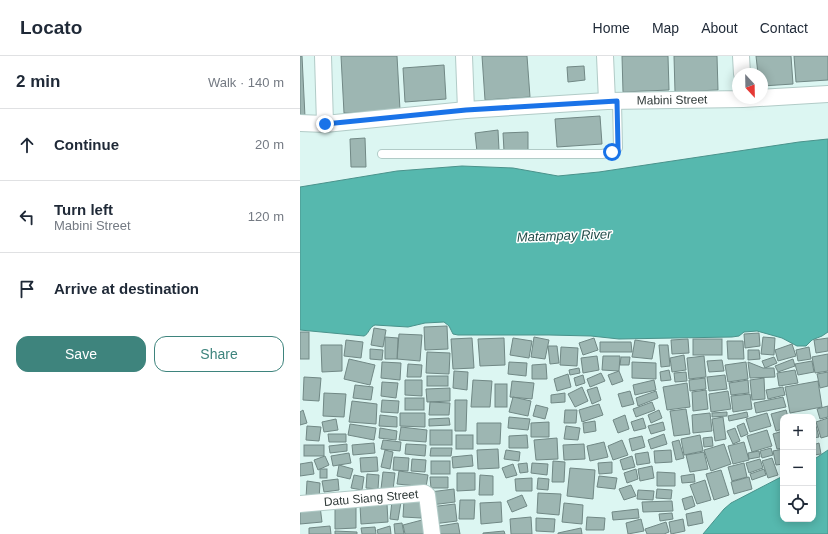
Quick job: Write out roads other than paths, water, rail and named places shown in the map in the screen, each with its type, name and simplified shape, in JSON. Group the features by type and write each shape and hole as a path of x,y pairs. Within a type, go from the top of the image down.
{"street":[{"path":"322,56 325,124"},
{"path":"464,56 466,110"},
{"path":"605,56 612,101"},
{"path":"741,56 742,68"},
{"name":"Mabini Street","path":"768,98 828,94"},
{"name":"Mabini Street","path":"300,123 325,124 466,110 612,101 732,99"},
{"name":"Datu Siang Street","path":"300,504 424,493 427,495 432,534"}],"lane":[{"path":"382,154 520,155 602,154 612,152 618,148 612,101"}],"water":[{"name":"Matampay River","path":"828,139 828,332 812,340 806,346 797,346 782,338 757,331 744,332 739,336 732,337 619,339 591,336 458,335 453,334 449,326 444,322 425,323 408,327 375,325 371,327 364,336 300,330 300,187 397,171 462,166 513,168 558,176 599,172"},
{"path":"828,450 828,534 703,534 731,503 780,478 780,522 816,522 816,458"}]}
